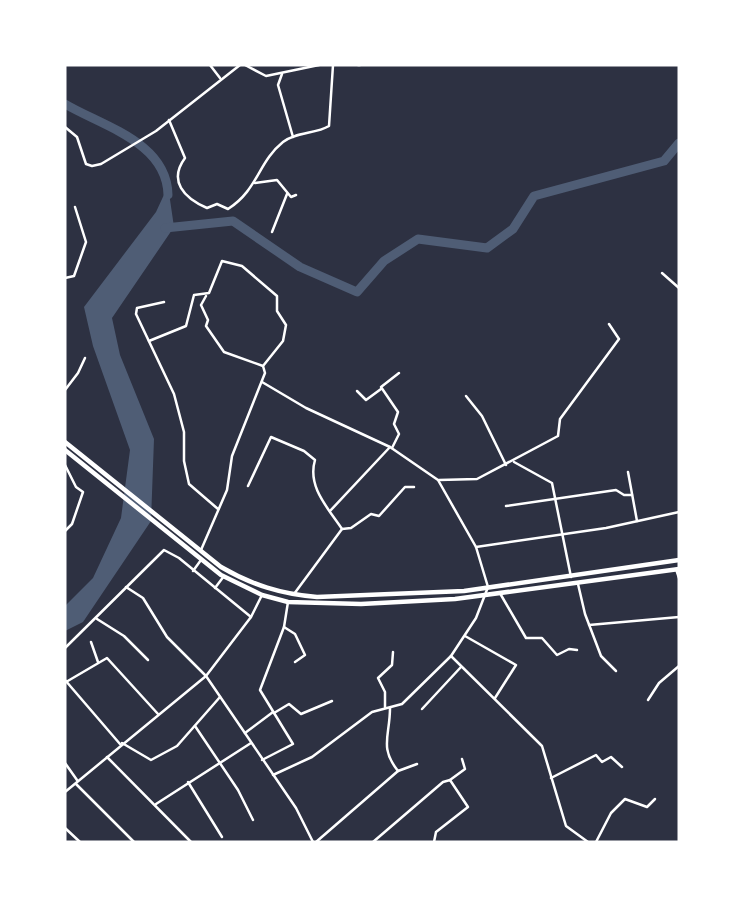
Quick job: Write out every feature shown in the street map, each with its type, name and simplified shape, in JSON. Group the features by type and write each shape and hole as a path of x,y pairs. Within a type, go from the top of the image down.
{"highway":[{"path":"65,442 223,576 262,595 288,602 380,603 486,597 678,569"},
{"path":"66,454 100,472 221,567 243,579 293,595 387,595 488,587 679,560"}],"street":[{"path":"210,65 220,78"},
{"path":"65,127 77,137 89,166 101,163 156,131 220,78 240,65"},
{"path":"246,65 266,76 319,65"},
{"path":"169,120 185,158 179,168 178,184 191,199 206,208 217,204 228,209 248,194 263,165 280,145 330,124 333,65"},
{"path":"282,74 278,85 292,138"},
{"path":"255,183 276,180 287,194 291,197 296,195"},
{"path":"272,232 287,194"},
{"path":"65,278 74,276 86,242 75,207"},
{"path":"225,261 242,265 277,296 276,308 286,330 283,341 263,366 221,350 206,326 209,322 201,305 215,284 219,266 225,261"},
{"path":"662,273 679,288"},
{"path":"149,341 182,330 190,319 190,303 194,295 207,295"},
{"path":"164,302 135,310 139,325 149,341 179,410 189,484 218,509"},
{"path":"438,480 477,479 558,436 560,419 620,337 609,324"},
{"path":"65,390 85,358"},
{"path":"201,550 229,483 232,456 262,382 265,373 263,366"},
{"path":"357,391 366,400 399,373"},
{"path":"262,382 306,408 391,448 438,480 476,547 488,587 486,597 451,656 402,704 372,712 312,757 272,775"},
{"path":"330,511 391,448 399,434 394,424 398,412 381,389"},
{"path":"466,396 482,416 506,465"},
{"path":"248,486 272,437 304,451 315,460 312,471 318,495 342,529"},
{"path":"513,461 550,479 565,533 571,577"},
{"path":"65,465 76,487 83,492 72,524 65,531"},
{"path":"628,472 637,521"},
{"path":"293,595 342,529 351,528 371,514 376,517 405,487 414,487"},
{"path":"506,506 616,490 624,495 632,495"},
{"path":"476,547 679,512"},
{"path":"65,648 97,619 126,587 143,575 164,550 251,617"},
{"path":"193,571 201,560"},
{"path":"678,569 679,578"},
{"path":"215,588 223,576"},
{"path":"578,584 588,625 605,662 612,664 615,671"},
{"path":"126,587 143,598 167,638 206,676 296,808 315,842 398,771 417,764"},
{"path":"65,792 206,676 251,617 262,595"},
{"path":"501,595 526,638 542,638 557,655 569,649 577,650"},
{"path":"262,760 293,744 260,688 285,627 288,602"},
{"path":"588,625 679,617"},
{"path":"97,619 124,636 148,660"},
{"path":"285,627 295,634 305,655 295,662"},
{"path":"465,635 516,665 495,699"},
{"path":"91,642 98,662"},
{"path":"393,652 392,665 378,678 385,692 388,708 385,746 388,759 398,771"},
{"path":"451,656 542,746 566,826 588,842"},
{"path":"158,714 107,658 65,681 121,744 151,760 177,746 220,697"},
{"path":"648,700 659,683 679,666"},
{"path":"422,709 461,667"},
{"path":"245,733 289,704 301,714 332,701"},
{"path":"195,726 253,820"},
{"path":"155,805 251,743"},
{"path":"551,778 596,755 604,762 611,757 622,767"},
{"path":"106,756 191,842"},
{"path":"373,842 443,782 465,769 462,760"},
{"path":"65,763 77,783 134,842"},
{"path":"434,842 436,832 468,807 450,780"},
{"path":"188,782 222,837"},
{"path":"596,842 611,813 625,799 647,807 655,799"},
{"path":"65,828 80,842"},
{"path":"70,842 75,837"}],"water":[{"path":"168,186 174,227 112,318 120,355 154,439 151,521 83,622 65,631 65,606 93,578 121,518 130,450 93,346 84,307 156,212"}],"waterway":[{"path":"65,104 114,128 145,149 157,162 165,177 168,195"},
{"path":"165,228 233,221 300,267 357,292 384,261 418,239 487,248 513,229 534,196 664,161 679,143"}]}
